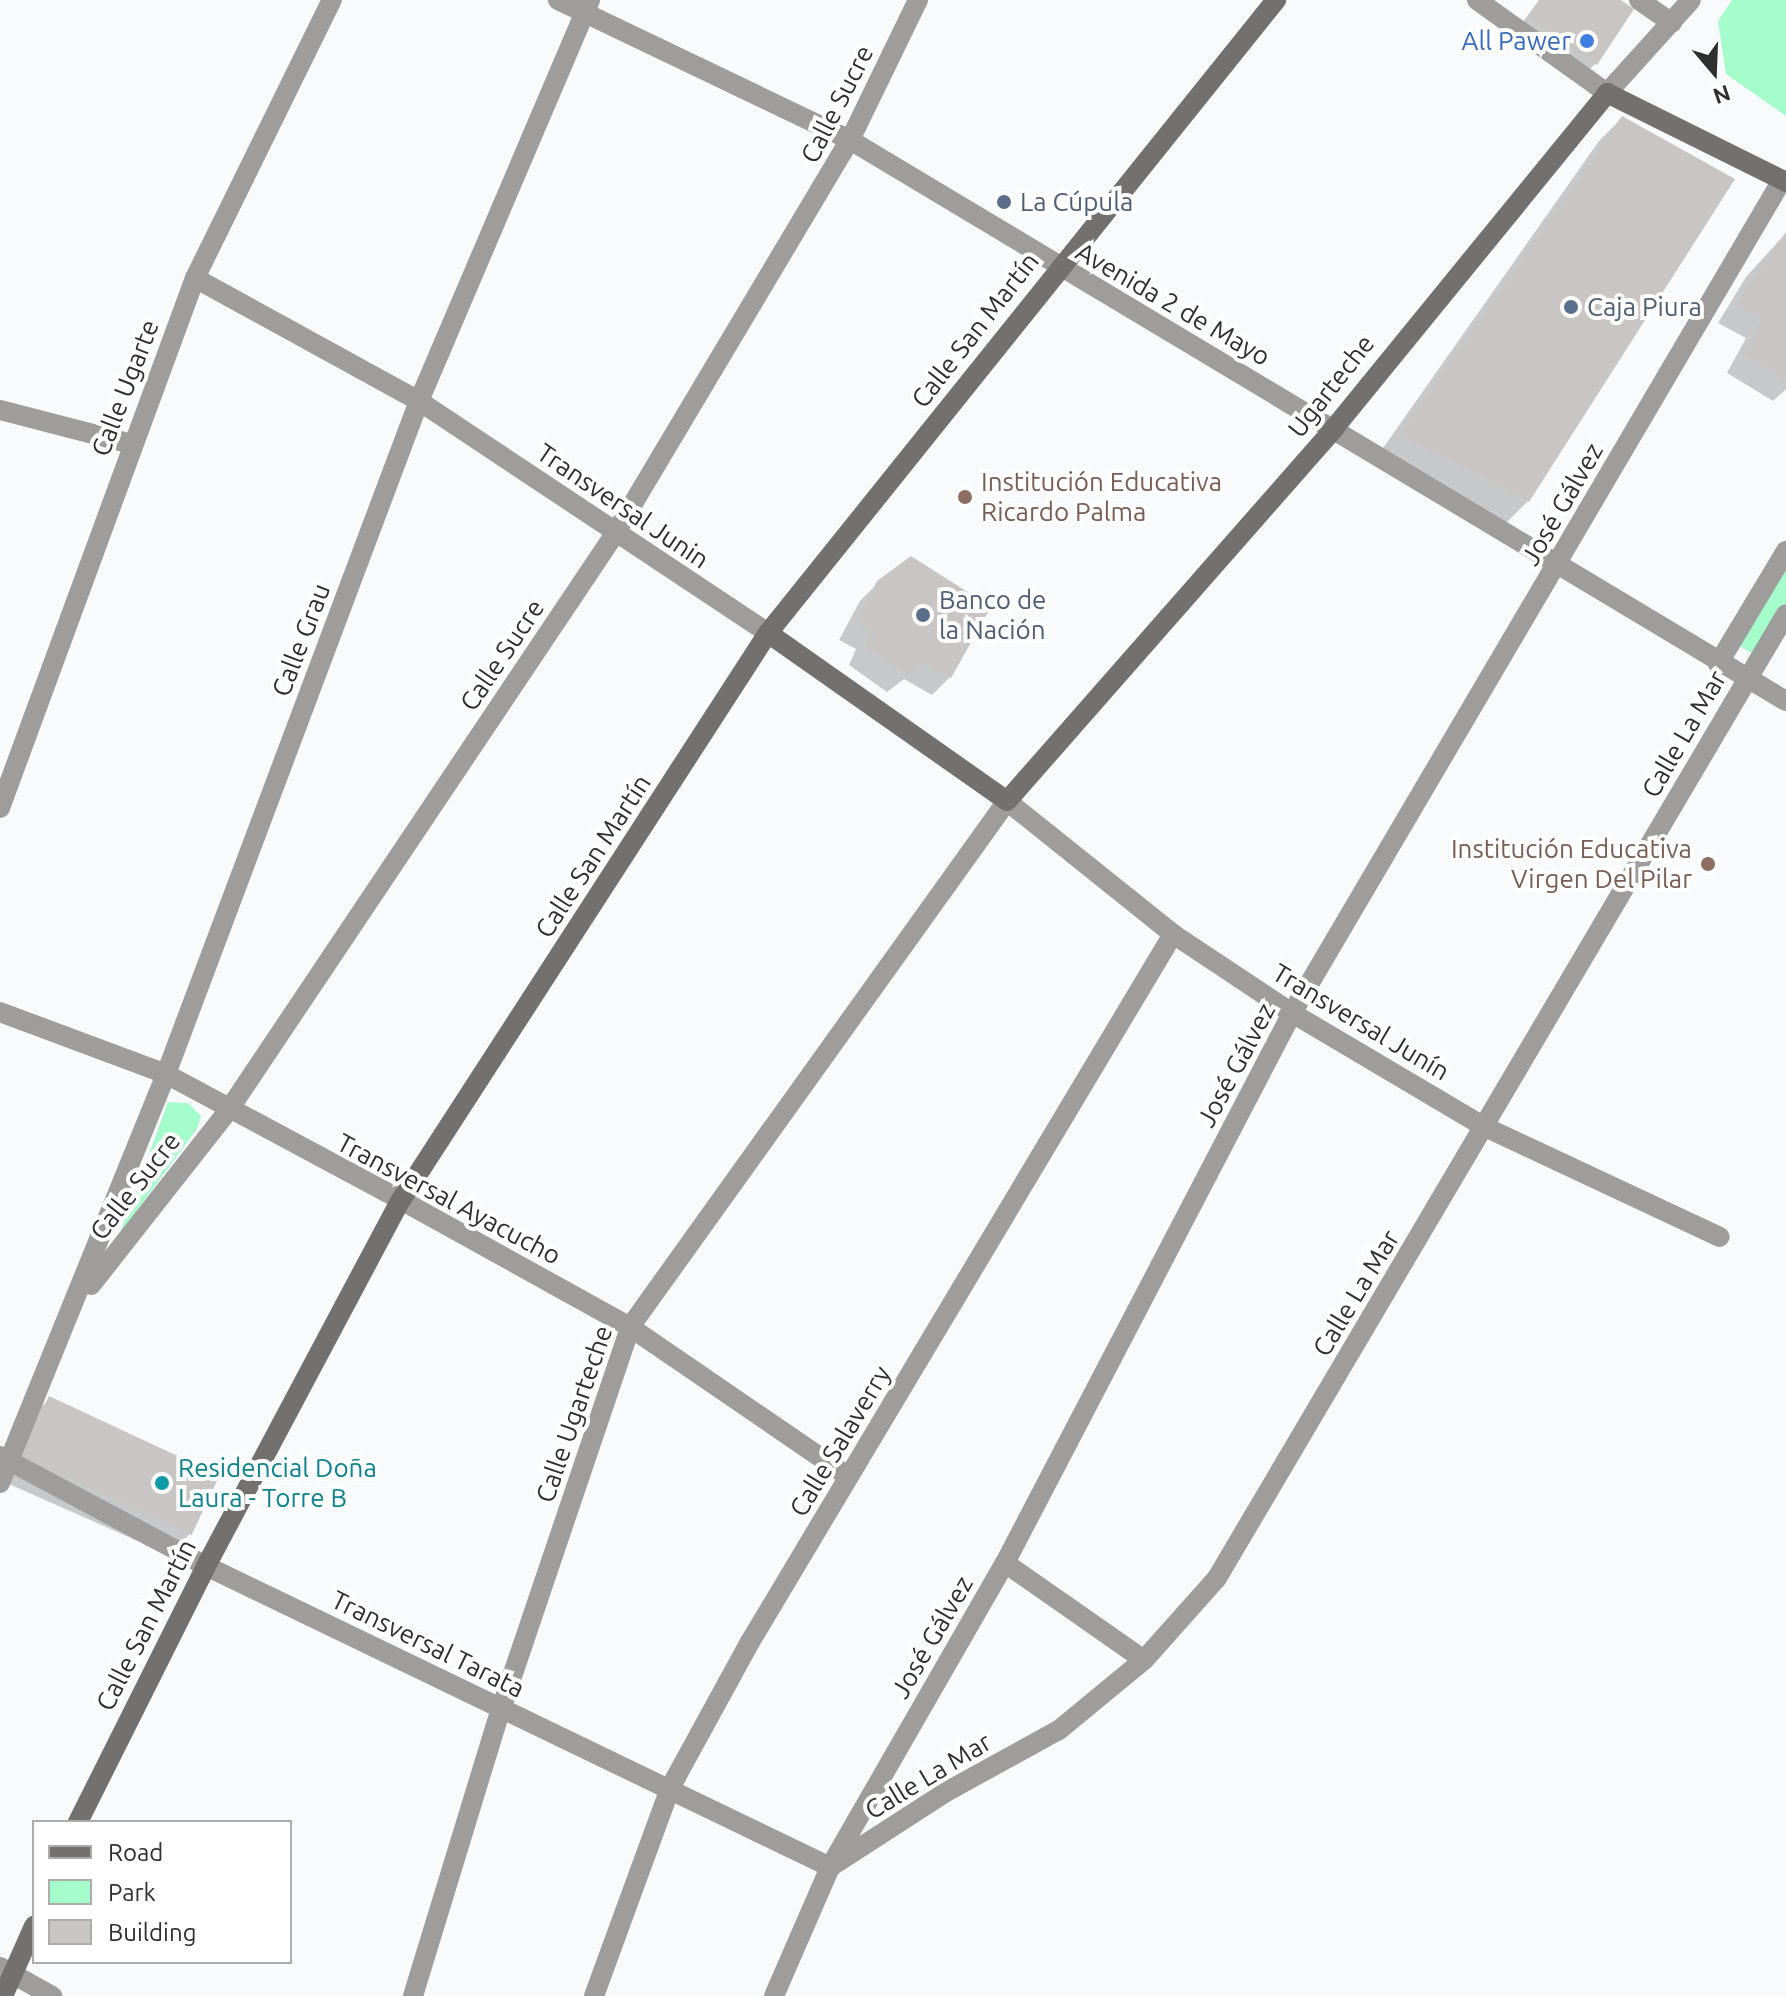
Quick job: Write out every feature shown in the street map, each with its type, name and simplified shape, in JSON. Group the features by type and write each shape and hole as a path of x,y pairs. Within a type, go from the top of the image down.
{"street":[{"name":"Calle Ugarte","path":"0,808 131,444 195,278 332,0"},
{"name":"Avenida 2 de Mayo","path":"558,0 588,6 850,140 1058,268 1335,427 1718,664 1786,701"},
{"name":"Calle Sucre","path":"76,1304 228,1111 616,532 850,140 918,0"},
{"name":"Calle San Martín","path":"79,1820 206,1566 401,1200 768,633 1276,0"},
{"path":"1477,0 1607,93 1784,181"},
{"path":"1639,0 1672,23"},
{"name":"Ugarteche","path":"1007,801 1335,427 1607,93 1691,0"},
{"name":"Calle Grau","path":"76,1304 166,1074 419,401 588,6"},
{"name":"José Gálvez","path":"774,1996 830,1867 1005,1563 1292,1013 1784,181"},
{"name":"Transversal Junin","path":"195,278 419,401 768,633 1007,801"},
{"path":"0,410 131,444"},
{"name":"Calle La Mar","path":"1718,664 1786,551"},
{"name":"Calle La Mar","path":"830,1867 946,1792 1059,1730 1144,1660 1217,1578 1786,614"},
{"name":"Transversal Junín","path":"1007,801 1173,934 1292,1013 1485,1127 1720,1237"},
{"name":"Calle Ugarteche","path":"413,1996 501,1709 630,1327 1007,801"},
{"name":"Calle Salaverry","path":"594,1996 670,1788 849,1477 1173,934"},
{"name":"Transversal Ayacucho","path":"0,1012 166,1074 228,1111 401,1200 630,1327 849,1477"},
{"path":"0,1483 5,1458 76,1304"},
{"name":"Transversal Tarata","path":"5,1458 206,1566 830,1867"},
{"path":"1005,1563 1144,1660"},
{"path":"3,1996 7,1970 32,1929"},
{"path":"7,1970 52,1996"}],"green space":[{"path":"1732,0 1786,0 1786,116 1726,74 1718,21"},
{"path":"1786,560 1786,604 1755,655 1736,644"},
{"path":"168,1102 188,1103 201,1116 197,1129 120,1233"}],"building":[{"name":"All Pawer","path":"1540,0 1621,0 1634,9 1597,65 1527,18"},
{"name":"Caja Piura","path":"1622,116 1735,179 1529,502 1398,434"},
{"path":"1786,232 1786,381 1743,355 1762,320 1734,305"},
{"name":"Banco de la Nación","path":"911,556 991,607 951,678 922,663 906,675 865,647 872,631 855,623 877,581"},
{"path":"49,1396 219,1475 191,1535 21,1456"}],"place":[{"name":"All Pawer","path":"1587,41"},
{"name":"La Cúpula","path":"1004,202"},
{"name":"Caja Piura","path":"1571,307"},
{"name":"Institución Educativa Ricardo Palma","path":"965,497"},
{"name":"Banco de la Nación","path":"923,615"},
{"name":"Institución Educativa Virgen Del Pilar","path":"1708,864"},
{"name":"Residencial Doña Laura - Torre B","path":"162,1483"}]}
